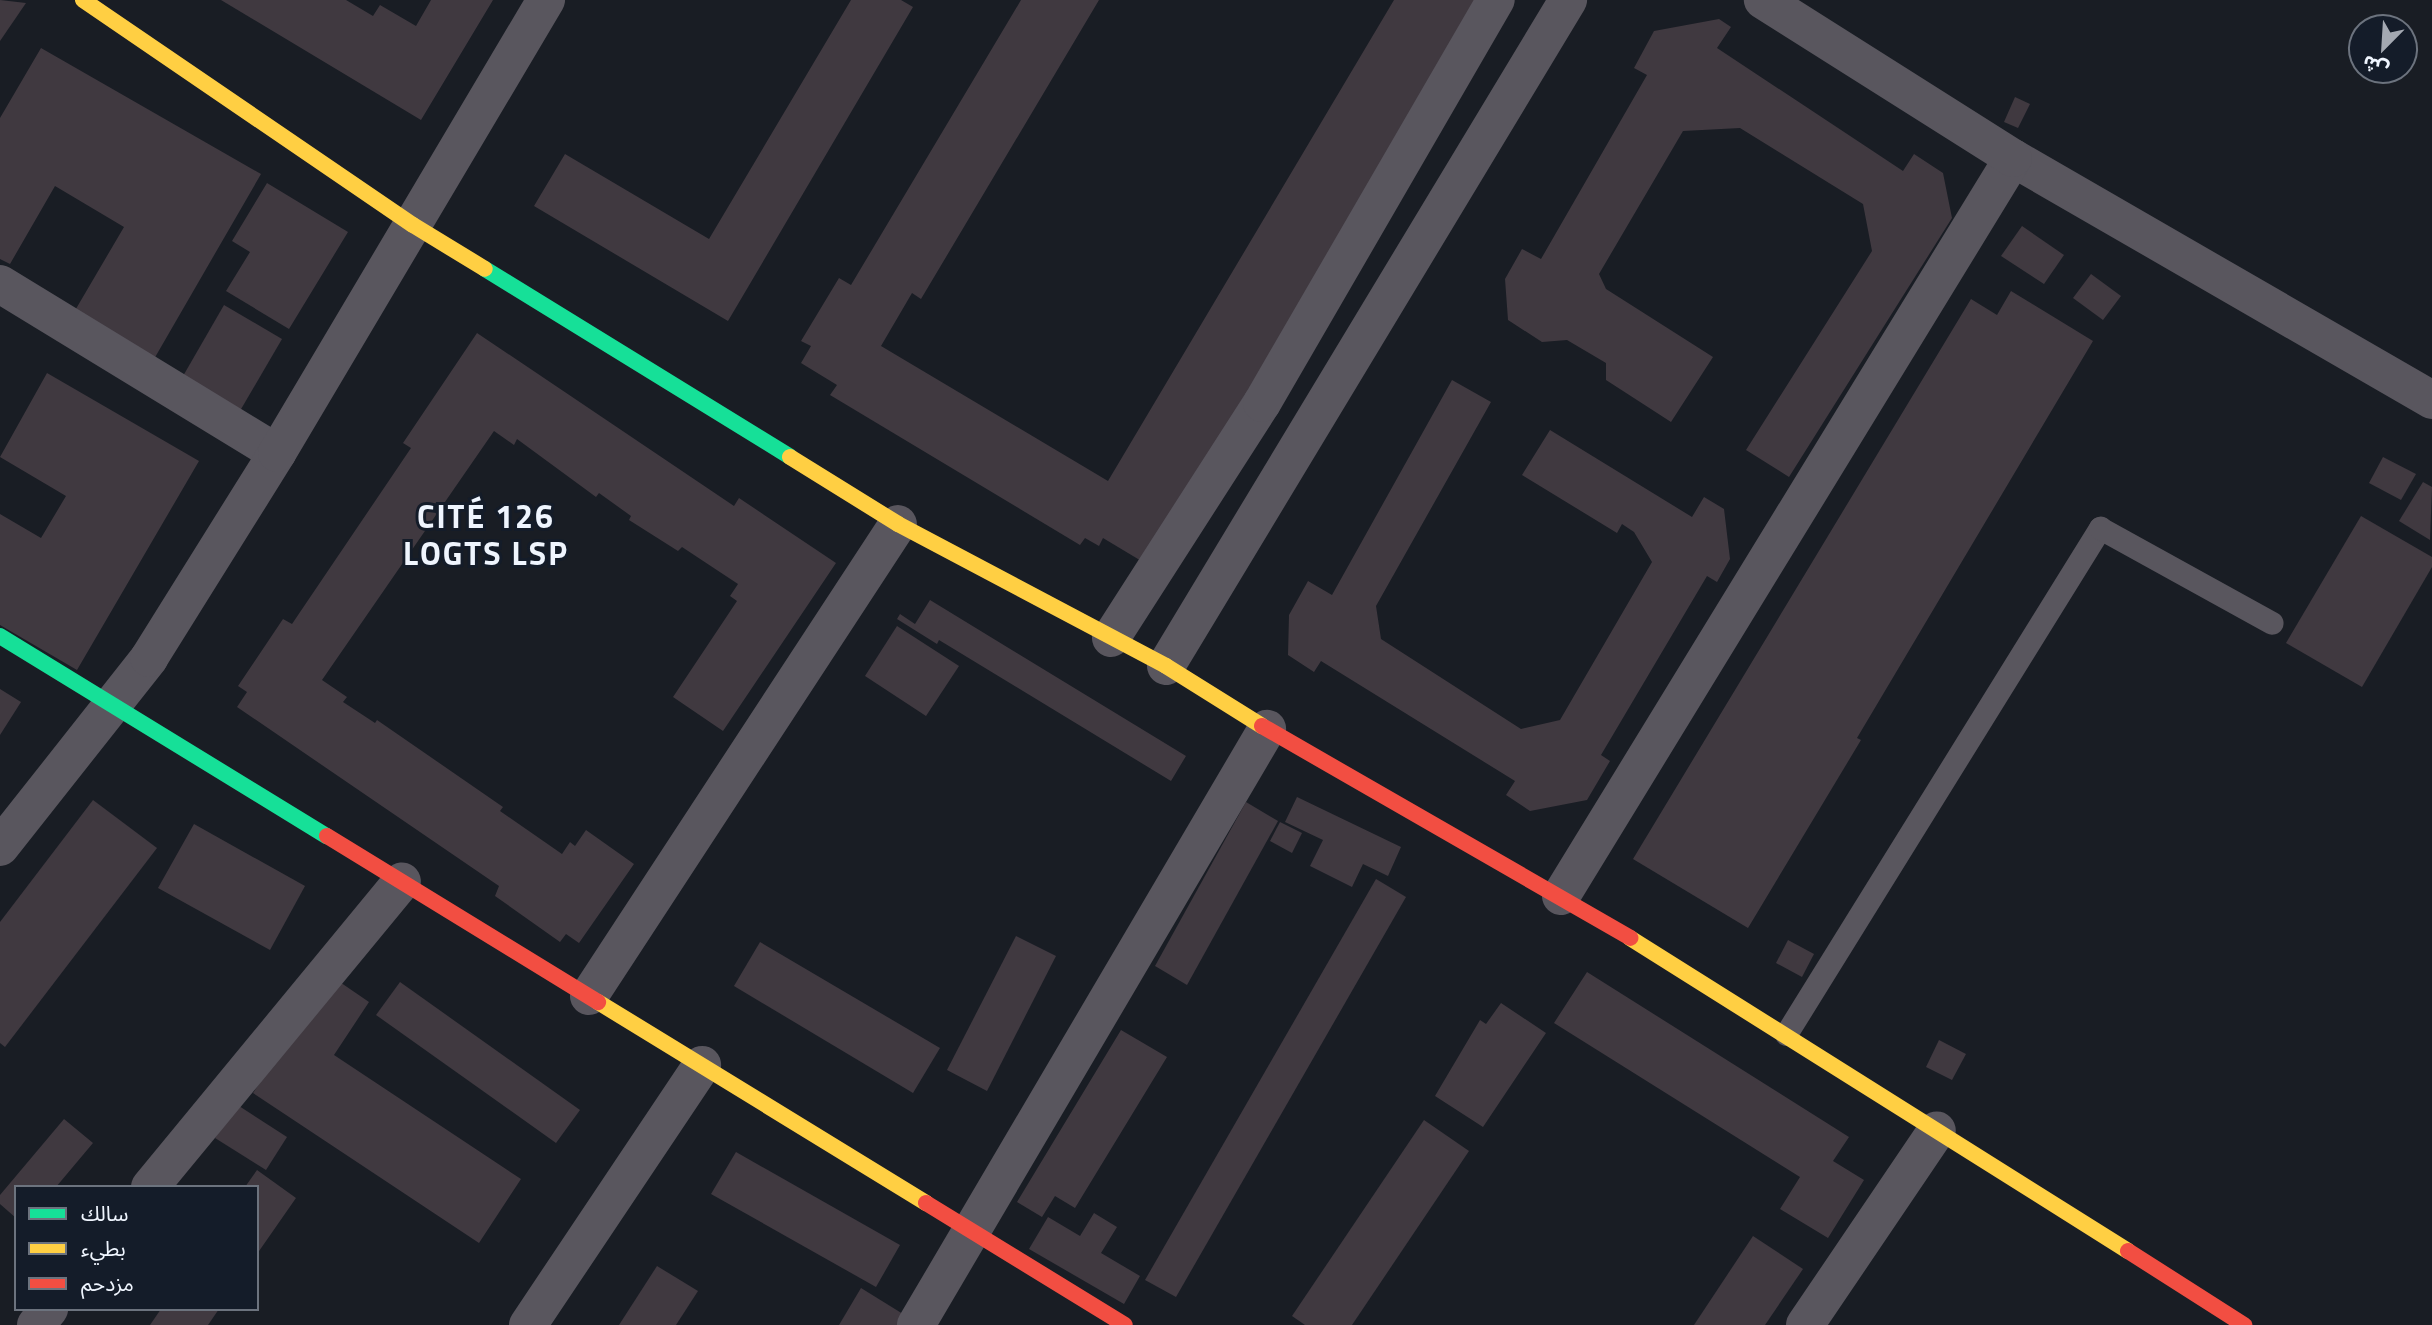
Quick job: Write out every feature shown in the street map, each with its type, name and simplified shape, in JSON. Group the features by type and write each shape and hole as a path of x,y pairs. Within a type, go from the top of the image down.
{"street":[{"path":"83,0 413,225 898,524 1166,666 1267,729 1561,896 1786,1034 2244,1325"},
{"path":"0,847 149,658 277,453 546,0"},
{"path":"1111,638 1262,403 1496,0"},
{"path":"1166,666 1568,0"},
{"path":"1763,0 2012,158 2432,400"},
{"path":"1561,896 2012,158"},
{"path":"0,284 277,453"},
{"path":"589,996 898,524"},
{"path":"0,636 1125,1325"},
{"path":"916,1325 1267,729"},
{"path":"152,1185 402,881"},
{"path":"528,1325 702,1065"},
{"path":"1805,1325 1937,1130"},
{"path":"36,1325 47,1311"}],"lane":[{"path":"1786,1034 2100,528 2272,623"}],"building":[{"path":"0,0 26,3 0,41"},
{"path":"221,0 346,0 373,16 380,5 416,26 431,0 493,0 421,120"},
{"path":"851,0 901,0 913,7 728,321 534,206 565,154 709,239"},
{"path":"1021,0 1099,0 921,299 912,293 881,346 1108,481 1394,0 1486,0 1143,562 1103,538 1099,546 1085,538 1080,545 830,395 837,385 801,363 811,346 801,341 839,278 851,285"},
{"path":"1719,19 1731,27 1717,48 1903,171 1914,154 1943,173 1952,218 1789,477 1746,450 1872,251 1863,204 1740,128 1683,131 1599,274 1606,289 1713,357 1671,422 1606,380 1606,363 1567,340 1542,342 1508,320 1505,279 1522,249 1541,259 1647,75 1634,68 1654,31"},
{"path":"41,48 261,174 150,366 70,319 124,227 55,186 10,264 0,259 0,118"},
{"path":"2015,97 2030,104 2018,128 2004,122"},
{"path":"267,183 348,232 289,329 226,291 250,252 232,241"},
{"path":"2022,226 2064,255 2044,284 2001,256"},
{"path":"2091,274 2121,296 2103,320 2073,298"},
{"path":"2011,291 2093,341 1857,738 1861,740 1748,928 1633,859 1971,299 1997,315"},
{"path":"224,305 282,339 237,416 179,383"},
{"path":"477,333 734,506 739,498 836,563 723,731 673,697 737,601 730,596 738,584 682,547 678,551 629,520 631,516 599,493 596,497 517,439 514,445 494,431 322,680 347,697 343,702 375,723 377,720 503,807 500,811 562,854 570,842 575,846 586,830 634,864 579,943 566,934 560,942 495,896 499,886 237,707 247,692 238,686 283,619 292,624 411,448 403,443"},
{"path":"47,373 199,461 77,670 0,625 0,514 41,538 66,496 0,457"},
{"path":"1452,380 1491,402 1376,606 1381,639 1521,729 1560,720 1652,562 1634,532 1622,524 1617,533 1522,475 1550,430 1692,517 1704,497 1724,509 1730,559 1717,582 1707,576 1601,755 1610,761 1587,800 1530,811 1506,795 1515,781 1321,661 1314,672 1288,655 1289,615 1308,581 1332,595"},
{"path":"2383,457 2416,474 2401,500 2369,483"},
{"path":"2423,482 2432,487 2430,540 2399,521"},
{"path":"2361,516 2432,557 2432,567 2362,687 2286,643"},
{"path":"930,600 1186,756 1171,781 939,640 937,644 897,619 900,614 915,624"},
{"path":"897,626 959,666 926,716 865,676"},
{"path":"0,689 21,702 0,735"},
{"path":"1297,797 1401,847 1388,876 1363,864 1352,887 1310,866 1323,840 1285,822"},
{"path":"93,800 157,848 5,1047 0,1043 0,922"},
{"path":"1246,802 1278,821 1187,985 1155,966"},
{"path":"1280,822 1302,833 1292,853 1270,841"},
{"path":"194,824 305,886 270,950 158,888"},
{"path":"1376,879 1406,897 1176,1297 1145,1280"},
{"path":"1016,936 1056,956 987,1091 947,1070"},
{"path":"1788,940 1814,954 1802,977 1776,963"},
{"path":"760,942 940,1048 913,1093 734,986"},
{"path":"1587,972 1849,1137 1833,1161 1864,1180 1828,1238 1780,1209 1800,1177 1554,1023"},
{"path":"331,976 369,1002 334,1055 521,1179 479,1243 253,1093"},
{"path":"400,982 580,1110 556,1143 376,1015"},
{"path":"1501,1003 1546,1033 1483,1127 1435,1096 1480,1020 1486,1024"},
{"path":"1121,1030 1167,1057 1075,1208 1055,1196 1042,1217 1017,1202"},
{"path":"1939,1040 1966,1054 1952,1080 1926,1067"},
{"path":"236,1104 287,1137 266,1170 215,1138"},
{"path":"64,1119 93,1143 58,1185 14,1185 14,1216 0,1204 0,1195"},
{"path":"1424,1120 1469,1151 1352,1325 1305,1325 1292,1316"},
{"path":"736,1152 900,1245 876,1287 711,1194"},
{"path":"257,1170 296,1198 259,1251 259,1185 246,1185"},
{"path":"1094,1213 1117,1227 1101,1253 1140,1276 1124,1304 1029,1249 1048,1217 1080,1236"},
{"path":"1753,1236 1803,1269 1765,1325 1694,1325"},
{"path":"657,1266 698,1291 676,1325 619,1325"},
{"path":"861,1288 903,1314 897,1325 839,1325"},
{"path":"160,1311 218,1311 208,1325 150,1325"}],"traffic: fast":[{"path":"485,269 790,457"},
{"path":"0,636 327,836"}],"traffic: slow":[{"path":"83,0 413,225 485,269"},
{"path":"790,457 898,524 1166,666 1262,726"},
{"path":"1630,938 2128,1251"},
{"path":"598,1002 926,1203"}],"traffic: jam":[{"path":"1262,726 1630,938"},
{"path":"327,836 598,1002"},
{"path":"926,1203 1125,1325"},
{"path":"2128,1251 2244,1325"}],"district":[{"name":"CITÉ 126 LOGTS LSP","path":"486,536"}]}
